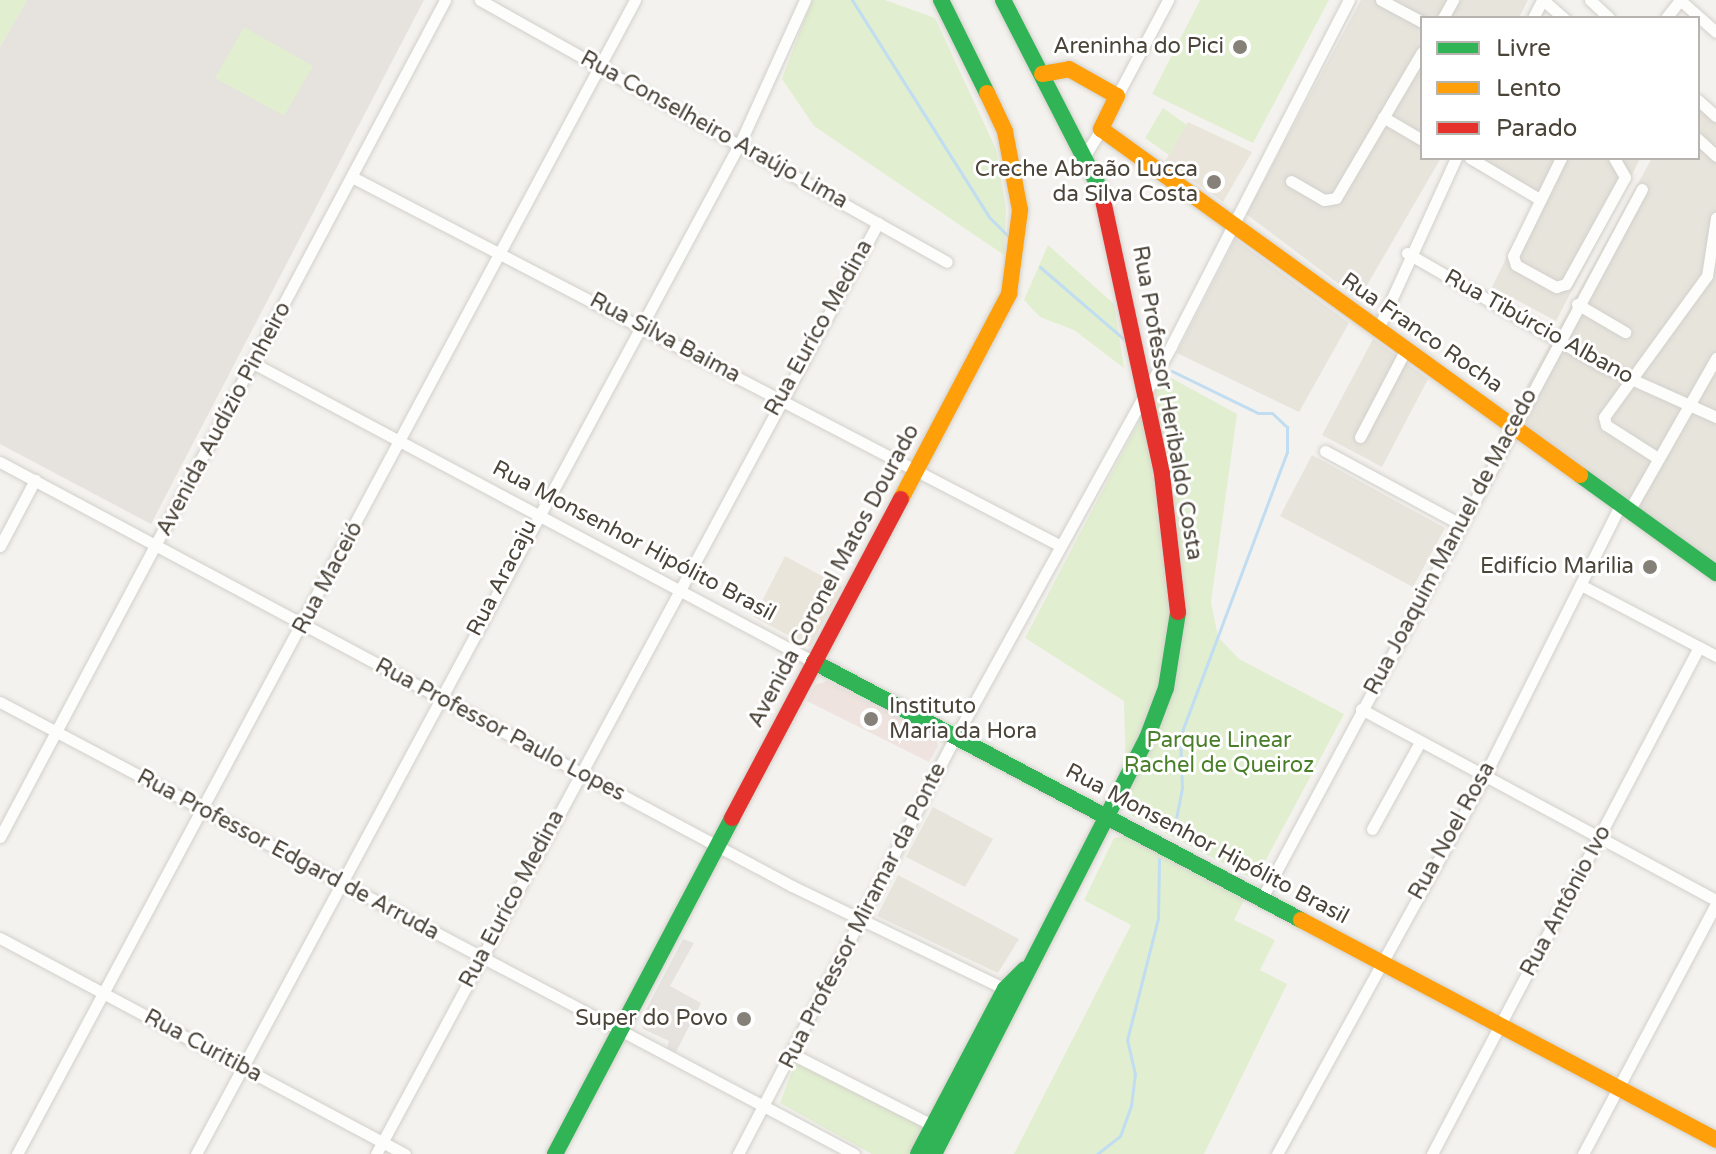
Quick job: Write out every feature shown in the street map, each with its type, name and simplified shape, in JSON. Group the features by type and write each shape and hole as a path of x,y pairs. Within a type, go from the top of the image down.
{"main road":[{"name":"Avenida Coronel Matos Dourado","path":"555,1154 1009,294 1020,217 1005,131 941,0"},
{"path":"1003,0 1085,155"},
{"path":"1042,74 1069,69 1117,96 1101,129"},
{"name":"Rua Franco Rocha","path":"1101,129 1378,329 1403,354 1515,425 1716,573"},
{"name":"Rua Professor Heribaldo Costa","path":"918,1154 940,1129 1019,997 1027,967 1107,817 1166,688 1178,612 1162,474 1115,240 1085,155"},
{"name":"Rua Monsenhor Hipólito Brasil","path":"814,662 1263,896 1379,961 1501,1022 1716,1140"},
{"name":"Rua Professor Heribaldo Costa","path":"934,1154 940,1129 1005,989 1027,967"}],"street":[{"name":"Avenida Audízio Pinheiro","path":"0,837 354,178 445,0"},
{"name":"Rua Conselheiro Araújo Lima","path":"480,0 741,141 947,262"},
{"name":"Rua Maceió","path":"17,1154 635,0"},
{"name":"Rua Aracaju","path":"196,1154 536,513 741,141 805,0"},
{"path":"1117,96 1168,0"},
{"name":"Rua Professor Miramar da Ponte","path":"738,1154 862,922 956,736 1349,0"},
{"path":"1381,0 1420,21"},
{"path":"1542,0 1562,16"},
{"path":"1590,0 1607,16"},
{"path":"1668,16 1680,0 1698,16"},
{"path":"1700,18 1716,32"},
{"path":"1291,181 1324,200 1336,198 1420,55"},
{"path":"1700,102 1716,116"},
{"path":"1383,117 1420,139"},
{"path":"1085,155 1101,129"},
{"path":"1700,141 1716,156"},
{"path":"1378,329 1407,253 1454,160"},
{"path":"1473,160 1541,200"},
{"path":"1560,160 1514,263 1563,286 1625,177 1615,160"},
{"name":"Rua Silva Baima","path":"354,178 1059,545"},
{"name":"Rua Joaquim Manuel de Macedo","path":"1263,896 1458,523 1515,425 1557,339 1642,189"},
{"path":"1656,457 1604,420 1712,280 1716,218"},
{"name":"Rua Euríco Medina","path":"376,1154 677,587 878,223"},
{"name":"Rua Tibúrcio Albano","path":"1407,253 1635,381 1716,417"},
{"path":"1577,304 1625,332"},
{"path":"1360,437 1403,354"},
{"name":"Rua Noel Rosa","path":"1277,1154 1379,961 1485,775 1581,585 1625,506 1716,358"},
{"name":"Rua Monsenhor Hipólito Brasil","path":"253,363 814,662"},
{"path":"1325,451 1458,523"},
{"name":"Rua Professor Paulo Lopes","path":"0,462 717,846 862,922 1005,989"},
{"path":"0,546 35,480"},
{"path":"1581,585 1716,656"},
{"name":"Rua Antônio Ivo","path":"1432,1154 1699,647"},
{"name":"Rua Professor Edgard de Arruda","path":"0,702 854,1154"},
{"path":"1361,709 1601,836 1716,902 1583,1154"},
{"path":"1372,829 1420,742"},
{"name":"Rua Curitiba","path":"0,938 405,1154"},
{"path":"792,1054 940,1129"}],"shaded area":[{"path":"27,0 424,0 151,524 0,444 0,47"},
{"path":"1361,0 1528,0 1520,16 1420,16 1420,160 1440,160 1359,299 1246,214"},
{"path":"1700,100 1716,115 1716,575 1506,424 1651,160 1700,160"},
{"name":"Creche Abraão Lucca da Silva Costa","path":"1188,122 1252,152 1223,202 1165,161"},
{"path":"1474,160 1639,160 1556,321 1492,287 1534,202 1470,166"},
{"path":"1235,239 1349,323 1299,412 1177,353"},
{"path":"1373,339 1428,379 1382,467 1322,435"},
{"path":"1312,455 1445,528 1413,587 1280,516"},
{"path":"785,556 842,587 810,647 754,617"},
{"name":"Instituto Maria da Hora","path":"827,681 935,737 938,746 929,762 807,701 815,685"},
{"path":"933,807 993,839 965,887 906,857"},
{"path":"898,875 1019,939 998,973 877,916"},
{"path":"683,939 694,943 670,986 701,1003 676,1052 667,1048 669,1041 643,1029 641,1019"}],"green space":[{"path":"0,0 27,0 0,47"},
{"path":"812,0 885,0 935,18 996,149 1006,208 1004,255 814,126 782,79"},
{"name":"Areninha do Pici","path":"1200,0 1329,0 1253,143 1152,94"},
{"path":"244,27 313,66 284,116 215,78"},
{"path":"1163,108 1187,125 1169,155 1145,138"},
{"path":"1048,245 1114,304 1124,368 1074,330 1040,317 1024,300"},
{"name":"Parque Linear Rachel de Queiroz","path":"1164,374 1237,414 1211,602 1218,637 1239,659 1344,714 1255,880 1127,813 1124,701 1025,638"},
{"path":"1125,836 1244,900 1234,920 1275,940 1260,970 1287,984 1204,1154 1014,1154 1131,925 1084,900 1114,838"},
{"path":"803,1063 923,1127 914,1154 872,1154 780,1103 794,1066"}],"waterway":[{"path":"852,0 990,218 1010,238"},
{"path":"1040,267 1126,341"},
{"path":"1172,371 1258,413 1272,413 1287,427 1287,452 1180,736 1182,788 1175,824"},
{"path":"1097,1154 1120,1136 1131,1106 1135,1074 1127,1040 1158,918 1159,859"}],"traffic: fast":[{"path":"941,0 987,93"},
{"path":"1003,0 1101,191"},
{"path":"1580,475 1716,573"},
{"path":"934,1154 1147,738 1166,688 1178,612"},
{"path":"814,662 1301,920"},
{"path":"555,1154 732,818"},
{"path":"918,1154 1005,989 1025,969"}],"traffic: slow":[{"path":"1042,74 1069,69 1117,96"},
{"path":"901,499 1009,294 1020,210 1005,131 987,93"},
{"path":"1117,96 1101,129 1580,475"},
{"path":"1301,920 1716,1140"}],"traffic: jam":[{"path":"1101,191 1162,474 1178,612"},
{"path":"732,818 901,499"}],"place":[{"name":"Areninha do Pici","path":"1240,47"},
{"name":"Creche Abraão Lucca da Silva Costa","path":"1214,182"},
{"name":"Edifício Marilia","path":"1650,567"},
{"name":"Instituto Maria da Hora","path":"871,719"},
{"name":"Super do Povo","path":"744,1019"}]}
